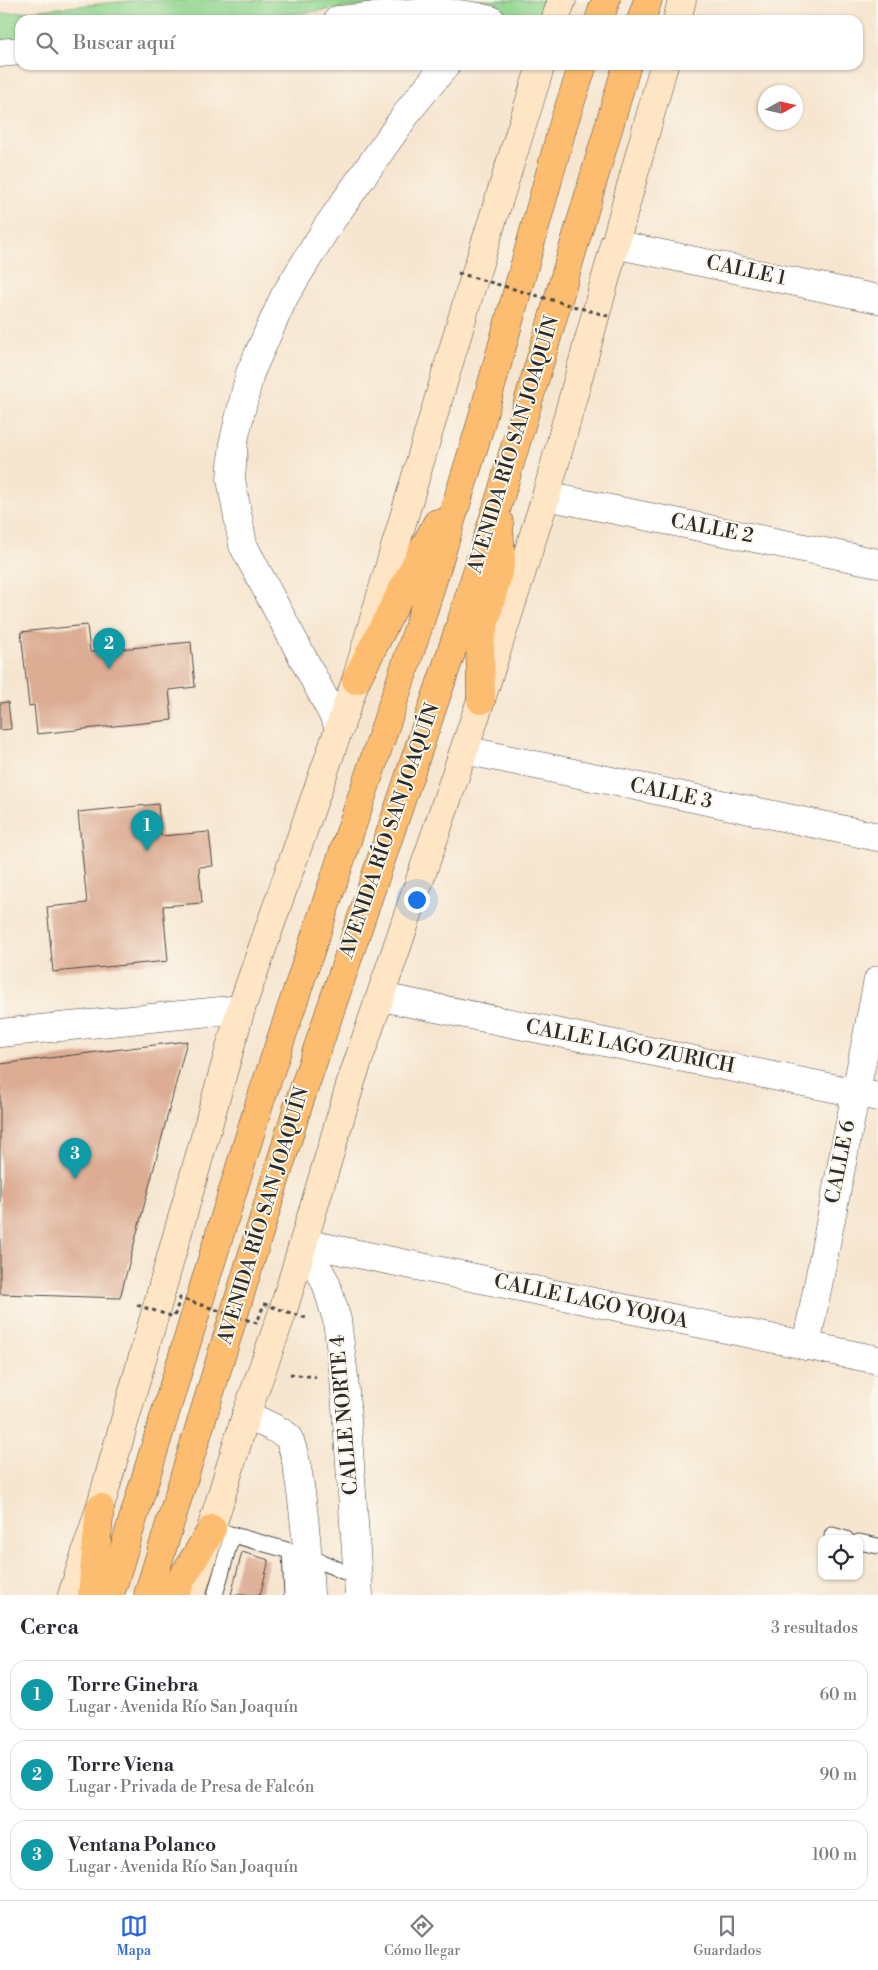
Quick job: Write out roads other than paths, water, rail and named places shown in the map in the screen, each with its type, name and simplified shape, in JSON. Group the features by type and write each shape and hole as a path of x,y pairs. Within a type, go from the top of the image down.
{"highway":[{"path":"601,15 606,0"},
{"path":"643,15 648,0"},
{"name":"AVENIDA RÍO SAN JOAQUÍN","path":"110,1595 258,1108 420,622 480,430 564,122 581,70"},
{"name":"AVENIDA RÍO SAN JOAQUÍN","path":"148,1595 296,1109 458,632 626,70"},
{"path":"356,680 438,521 480,430"},
{"path":"481,700 480,641 501,561 498,501"},
{"path":"92,1595 100,1508"},
{"path":"174,1595 182,1578 222,1532"}],"main road":[{"path":"557,15 562,0"},
{"path":"678,15 682,0"},
{"path":"72,1595 100,1508 241,1008 356,680 469,295 539,70"},
{"name":"AVENIDA RÍO SAN JOAQUÍN","path":"191,1595 222,1532 249,1407 283,1311 351,1082 481,700 546,496 663,70"}],"street":[{"path":"332,0 335,15"},
{"path":"386,15 416,12 449,12 465,15"},
{"path":"0,53 15,52"},
{"path":"340,728 243,545 231,479 234,440 250,373 284,297 350,195 412,106 442,70"},
{"name":"CALLE 1","path":"614,244 878,299"},
{"name":"CALLE 2","path":"546,496 878,562"},
{"name":"CALLE 3","path":"464,750 878,838"},
{"name":"CALLE 6","path":"806,1346 866,1095 878,980"},
{"name":"CALLE LAGO ZURICH","path":"381,997 866,1095"},
{"path":"0,1033 241,1008"},
{"name":"CALLE LAGO YOJOA","path":"304,1243 878,1360"},
{"name":"CALLE NORTE 4","path":"304,1243 318,1266 331,1295 337,1320 344,1376 359,1587"},
{"path":"249,1407 287,1436 293,1449 298,1468 299,1554 310,1595"}],"lane":[{"path":"214,1595 222,1532 299,1554 359,1587"},
{"path":"863,1543 878,1546"},
{"path":"292,1595 299,1554"}],"place":[{"name":"Torre Viena","path":"109,669"},
{"name":"Torre Ginebra","path":"147,851"},
{"name":"Ventana Polanco","path":"75,1179"}]}
